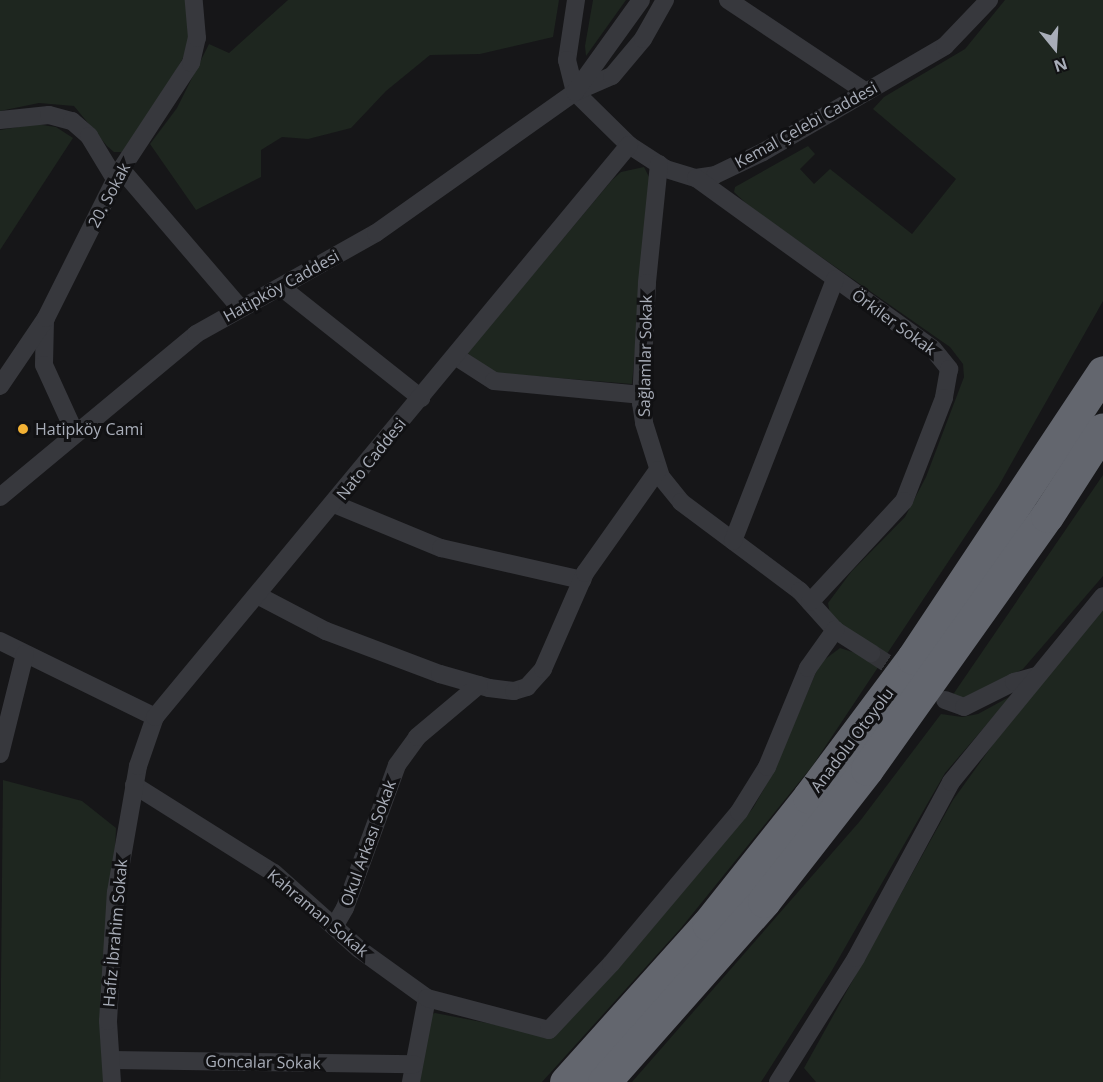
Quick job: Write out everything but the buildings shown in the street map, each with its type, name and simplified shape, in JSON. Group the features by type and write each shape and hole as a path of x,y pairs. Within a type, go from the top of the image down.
{"highway":[{"name":"Anadolu Otoyolu","path":"566,1082 708,924 809,797 913,658 1103,372"},
{"name":"Anadolu Otoyolu","path":"604,1082 764,901 867,769 1047,516 1103,429"}],"street":[{"name":"20. Sokak","path":"0,386 46,318 118,174 191,63 196,38 194,0"},
{"path":"576,0 567,60 575,92 629,145 659,164 696,178"},
{"path":"575,92 641,0"},
{"path":"575,92 612,76 643,39 665,0"},
{"path":"728,0 866,92"},
{"name":"Kemal Çelebi Caddesi","path":"696,178 715,175 763,152 945,46 989,0"},
{"name":"Hatipköy Caddesi","path":"0,498 196,334 386,227 575,92"},
{"path":"0,120 49,115 72,121 89,136 118,174 240,308"},
{"name":"Nato Caddesi","path":"134,785 155,717 259,596 629,145"},
{"name":"Sağlamlar Sokak","path":"659,164 647,283 642,394 644,423 658,470 670,492 810,602 834,630 871,653"},
{"name":"Örkiler Sokak","path":"696,178 933,349 944,360 950,377 904,501 810,602"},
{"path":"733,540 835,279"},
{"path":"281,287 420,398"},
{"path":"46,318 44,365 75,433"},
{"path":"455,356 494,381 642,394"},
{"path":"259,596 326,631 479,685 514,691 527,687 543,669 582,580 612,531 658,470"},
{"path":"334,504 441,548 582,580"},
{"path":"778,1082 856,958 951,782 1103,596"},
{"path":"413,1073 427,998 549,1030 611,964 739,812 767,767 808,669 834,630"},
{"path":"0,641 155,717"},
{"path":"0,752 25,654"},
{"path":"945,700 964,707 1014,682 1036,676"},
{"name":"Okul Arkası Sokak","path":"334,927 345,908 386,788 405,751 479,685"},
{"name":"Kahraman Sokak","path":"134,785 274,873 334,927 427,998"},
{"name":"Hafız İbrahim Sokak","path":"112,1082 111,950 121,857 134,785"},
{"name":"Goncalar Sokak","path":"111,1060 413,1073"}],"shaded area":[{"path":"0,0 186,0 189,38 184,56 163,95 122,152 114,152 107,146 74,106 39,103 0,111"},
{"path":"288,0 559,0 553,37 480,54 430,55 386,91 351,128 308,139 282,137 261,150 261,177 196,210 150,144 177,108 209,44 229,53"},
{"path":"593,0 626,0 586,56 585,46"},
{"path":"1005,0 1103,0 1103,301 998,487 813,765 681,928 542,1082 418,1082 430,1015 435,1013 555,1036 624,962 753,808 773,773 820,663 840,648 868,657 830,614 828,603 851,572 905,517 926,477 964,377 963,364 950,347 751,208 734,192 735,187 808,146 815,154 800,169 814,184 830,169 912,234 956,179 873,109 884,97 965,49"},
{"path":"36,124 56,127 73,138 0,250 0,130"},
{"path":"644,167 650,179 632,384 495,373 467,353 612,180 621,172"},
{"path":"1103,475 1103,576 1023,669 965,700 952,696"},
{"path":"1103,608 1103,1082 816,1082 804,1068 953,800 994,743"},
{"path":"1011,696 945,773 831,972 761,1082 632,1082 860,821 941,714 962,717 978,714"},
{"path":"3,780 82,801 116,828 105,1082 0,1082"}],"tunnel":[{"path":"871,653 908,677"}],"place":[{"name":"Hatipköy Cami","path":"23,429"}]}
